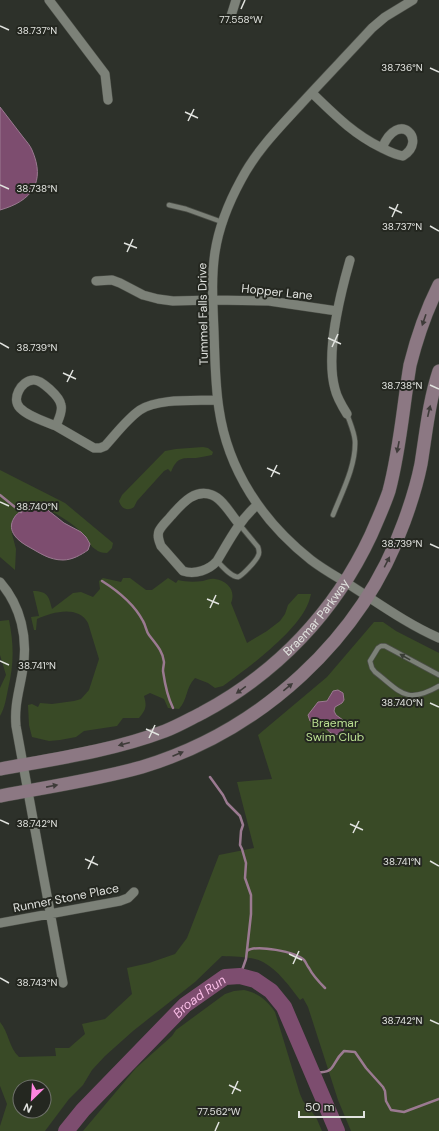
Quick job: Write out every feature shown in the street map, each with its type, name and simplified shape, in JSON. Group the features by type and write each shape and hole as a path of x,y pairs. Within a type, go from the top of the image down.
{"street":[{"path":"49,0 105,74 108,100"},
{"path":"231,16 236,0"},
{"name":"Tummel Falls Drive","path":"413,0 385,17 372,28 283,123 255,157 242,178 222,222 215,253 213,300 217,400 230,453 241,478 257,505 278,530 313,561 418,628 439,638"},
{"path":"312,93 351,129 364,139 382,148"},
{"path":"347,414 337,397 334,387 333,349 338,311 350,260"},
{"name":"Hopper Lane","path":"96,281 112,280 143,295 173,302 213,300 269,301 338,311"},
{"name":"Braemar Parkway","path":"0,769 110,748 167,730 226,700 261,675 285,655 309,631 346,582 364,549 388,492 400,438 410,365 424,319 439,285"},
{"path":"0,796 121,772 143,766 180,752 222,732 246,718 308,669 353,618 368,596 396,544 416,488 428,415 439,371"},
{"path":"56,426 62,409 59,399 40,381 29,380 18,392 16,402 18,406 25,412 56,426 94,448 105,446 135,414 151,405 161,402 217,400"},
{"path":"239,524 217,497 207,493 192,496 186,500 162,526 158,536 161,546 183,570 188,572 202,571 212,566 217,561 239,524 257,505"},
{"path":"0,582 16,608 25,638 23,669 17,695 16,726 63,983"},
{"name":"Runner Stone Place","path":"0,923 120,901 128,898 134,892"}],"lane":[{"path":"169,205 186,209 222,222"},
{"path":"333,515 346,484 355,449 353,429 347,414"},
{"path":"217,561 232,575 238,577 242,576 257,558 259,551 258,547 239,524"},
{"path":"439,675 385,646 378,648 370,661 375,672 407,695 421,695 439,686"}],"green space":[{"path":"203,447 208,448 213,452 212,455 180,459 175,463 171,472 168,469 164,471 137,501 134,507 127,509 121,506 119,501 122,495 165,451"},
{"path":"0,470 65,503 113,543 112,548 107,553 98,551 81,532 68,521 33,503 14,517 11,525 16,549 15,570 0,557"},
{"path":"103,578 121,582 123,578 130,578 146,590 152,590 168,578 176,583 178,580 196,582 212,579 220,580 227,584 232,591 231,603 247,643 280,621 285,614 288,605 298,594 311,594 308,604 301,616 292,628 270,650 223,686 215,688 208,683 195,678 179,709 168,708 164,699 150,693 144,696 145,708 139,718 123,718 117,726 84,731 76,737 60,740 49,741 32,737 29,725 28,705 32,704 38,707 40,703 52,704 81,699 89,690 99,659 88,623 84,617 78,614 72,612 58,612 43,616 37,619 36,630 34,630 31,617 39,616 33,591 42,592 45,594 50,601 52,609 73,593 81,592 93,597 100,589 99,581"},
{"path":"9,620 12,638 12,663 6,700 0,716 0,688 6,675 0,655 0,621"},
{"name":"Braemar Swim Club","path":"374,622 383,622 396,631 439,653 439,1131 351,1131 338,1100 308,1007 303,998 300,1000 279,974 263,962 248,958 222,956 195,982 133,1031 105,1056 92,1070 83,1085 69,1099 45,1131 0,1131 0,1126 7,1104 0,1086 0,1022 13,1049 19,1057 56,1056 55,1048 69,1048 85,1034 82,1024 105,1019 132,994 127,968 149,963 175,954 187,938 219,855 254,848 237,782 272,779 258,735 327,677"},
{"path":"244,990 254,993 262,998 275,1012 300,1094 303,1101 316,1117 322,1131 83,1131 136,1068 172,1036 176,1030 225,994"}],"shaded area":[{"path":"0,107 30,146 36,161 37,172 33,189 28,195 11,206 0,210"},
{"path":"33,503 44,507 64,523 81,532 90,544 88,550 73,558 58,560 45,556 17,539 11,527 14,518"},
{"path":"338,690 343,693 344,700 335,707 334,711 336,715 343,720 345,726 342,733 336,735 320,724 310,721 308,715 318,702 327,701 333,691"}],"waterway":[{"path":"0,495 21,512"},
{"path":"102,581 120,594 135,609 160,651 164,662 163,671 165,686 173,708"},
{"path":"210,777 227,803 240,816 243,825 240,845 246,863 245,878 251,895 251,914 246,959 240,976"},
{"path":"247,951 259,948 276,950 300,957 305,961 314,976 325,988"},
{"name":"Broad Run","path":"66,1131 83,1110 185,1005 225,977 240,976 255,980 271,991 284,1007 337,1131"},
{"path":"312,1072 326,1072 332,1068 339,1056 344,1051 355,1052 366,1068 383,1087 386,1101 391,1110 404,1112 439,1099"}]}
